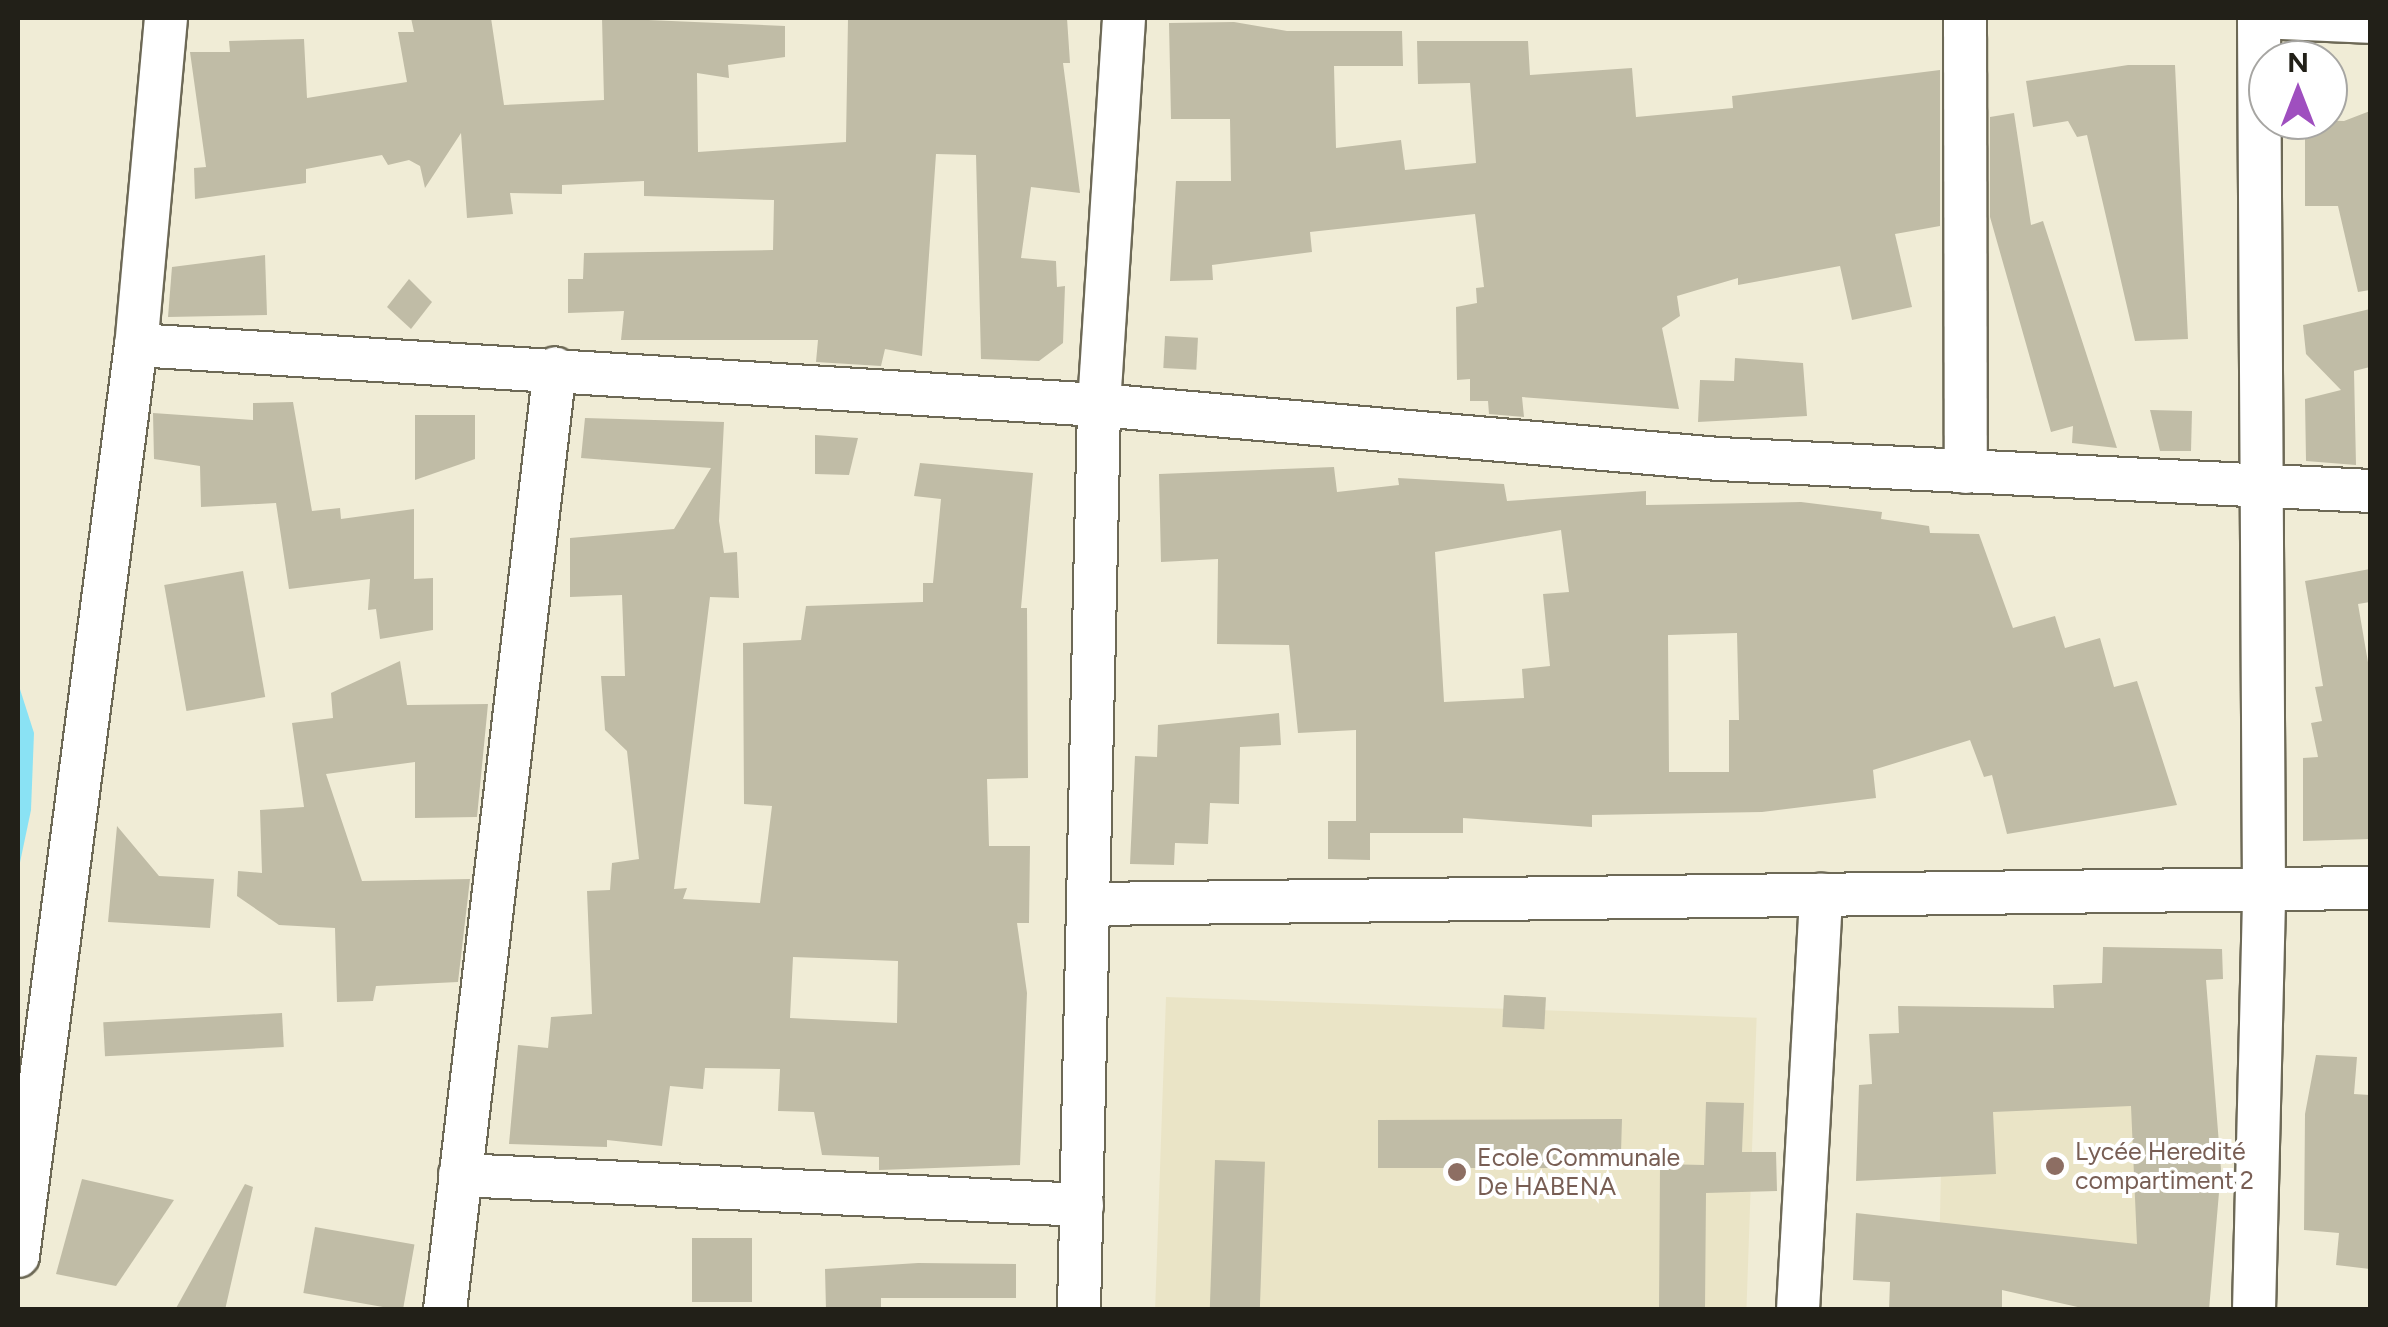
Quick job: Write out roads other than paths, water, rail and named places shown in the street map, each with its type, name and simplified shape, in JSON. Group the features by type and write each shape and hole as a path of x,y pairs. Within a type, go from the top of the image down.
{"street":[{"path":"18,1256 136,345 166,18"},
{"path":"1079,1310 1091,904 1099,405 1124,18"},
{"path":"1965,18 1966,472"},
{"path":"2254,1310 2264,890 2258,484 2258,18"},
{"path":"2280,18 2370,22"},
{"path":"136,345 555,368 1099,405 1966,472 2370,491"},
{"path":"445,1310 555,368"},
{"path":"1091,904 2370,888"},
{"path":"1798,1310 1821,895"},
{"path":"460,1175 1082,1204"}],"water":[{"path":"18,683 34,733 31,810 18,872"}],"place":[{"name":"Lycée Heredité compartiment 2","path":"2055,1166"},
{"name":"Ecole Communale De HABENA","path":"1457,1172"}]}
